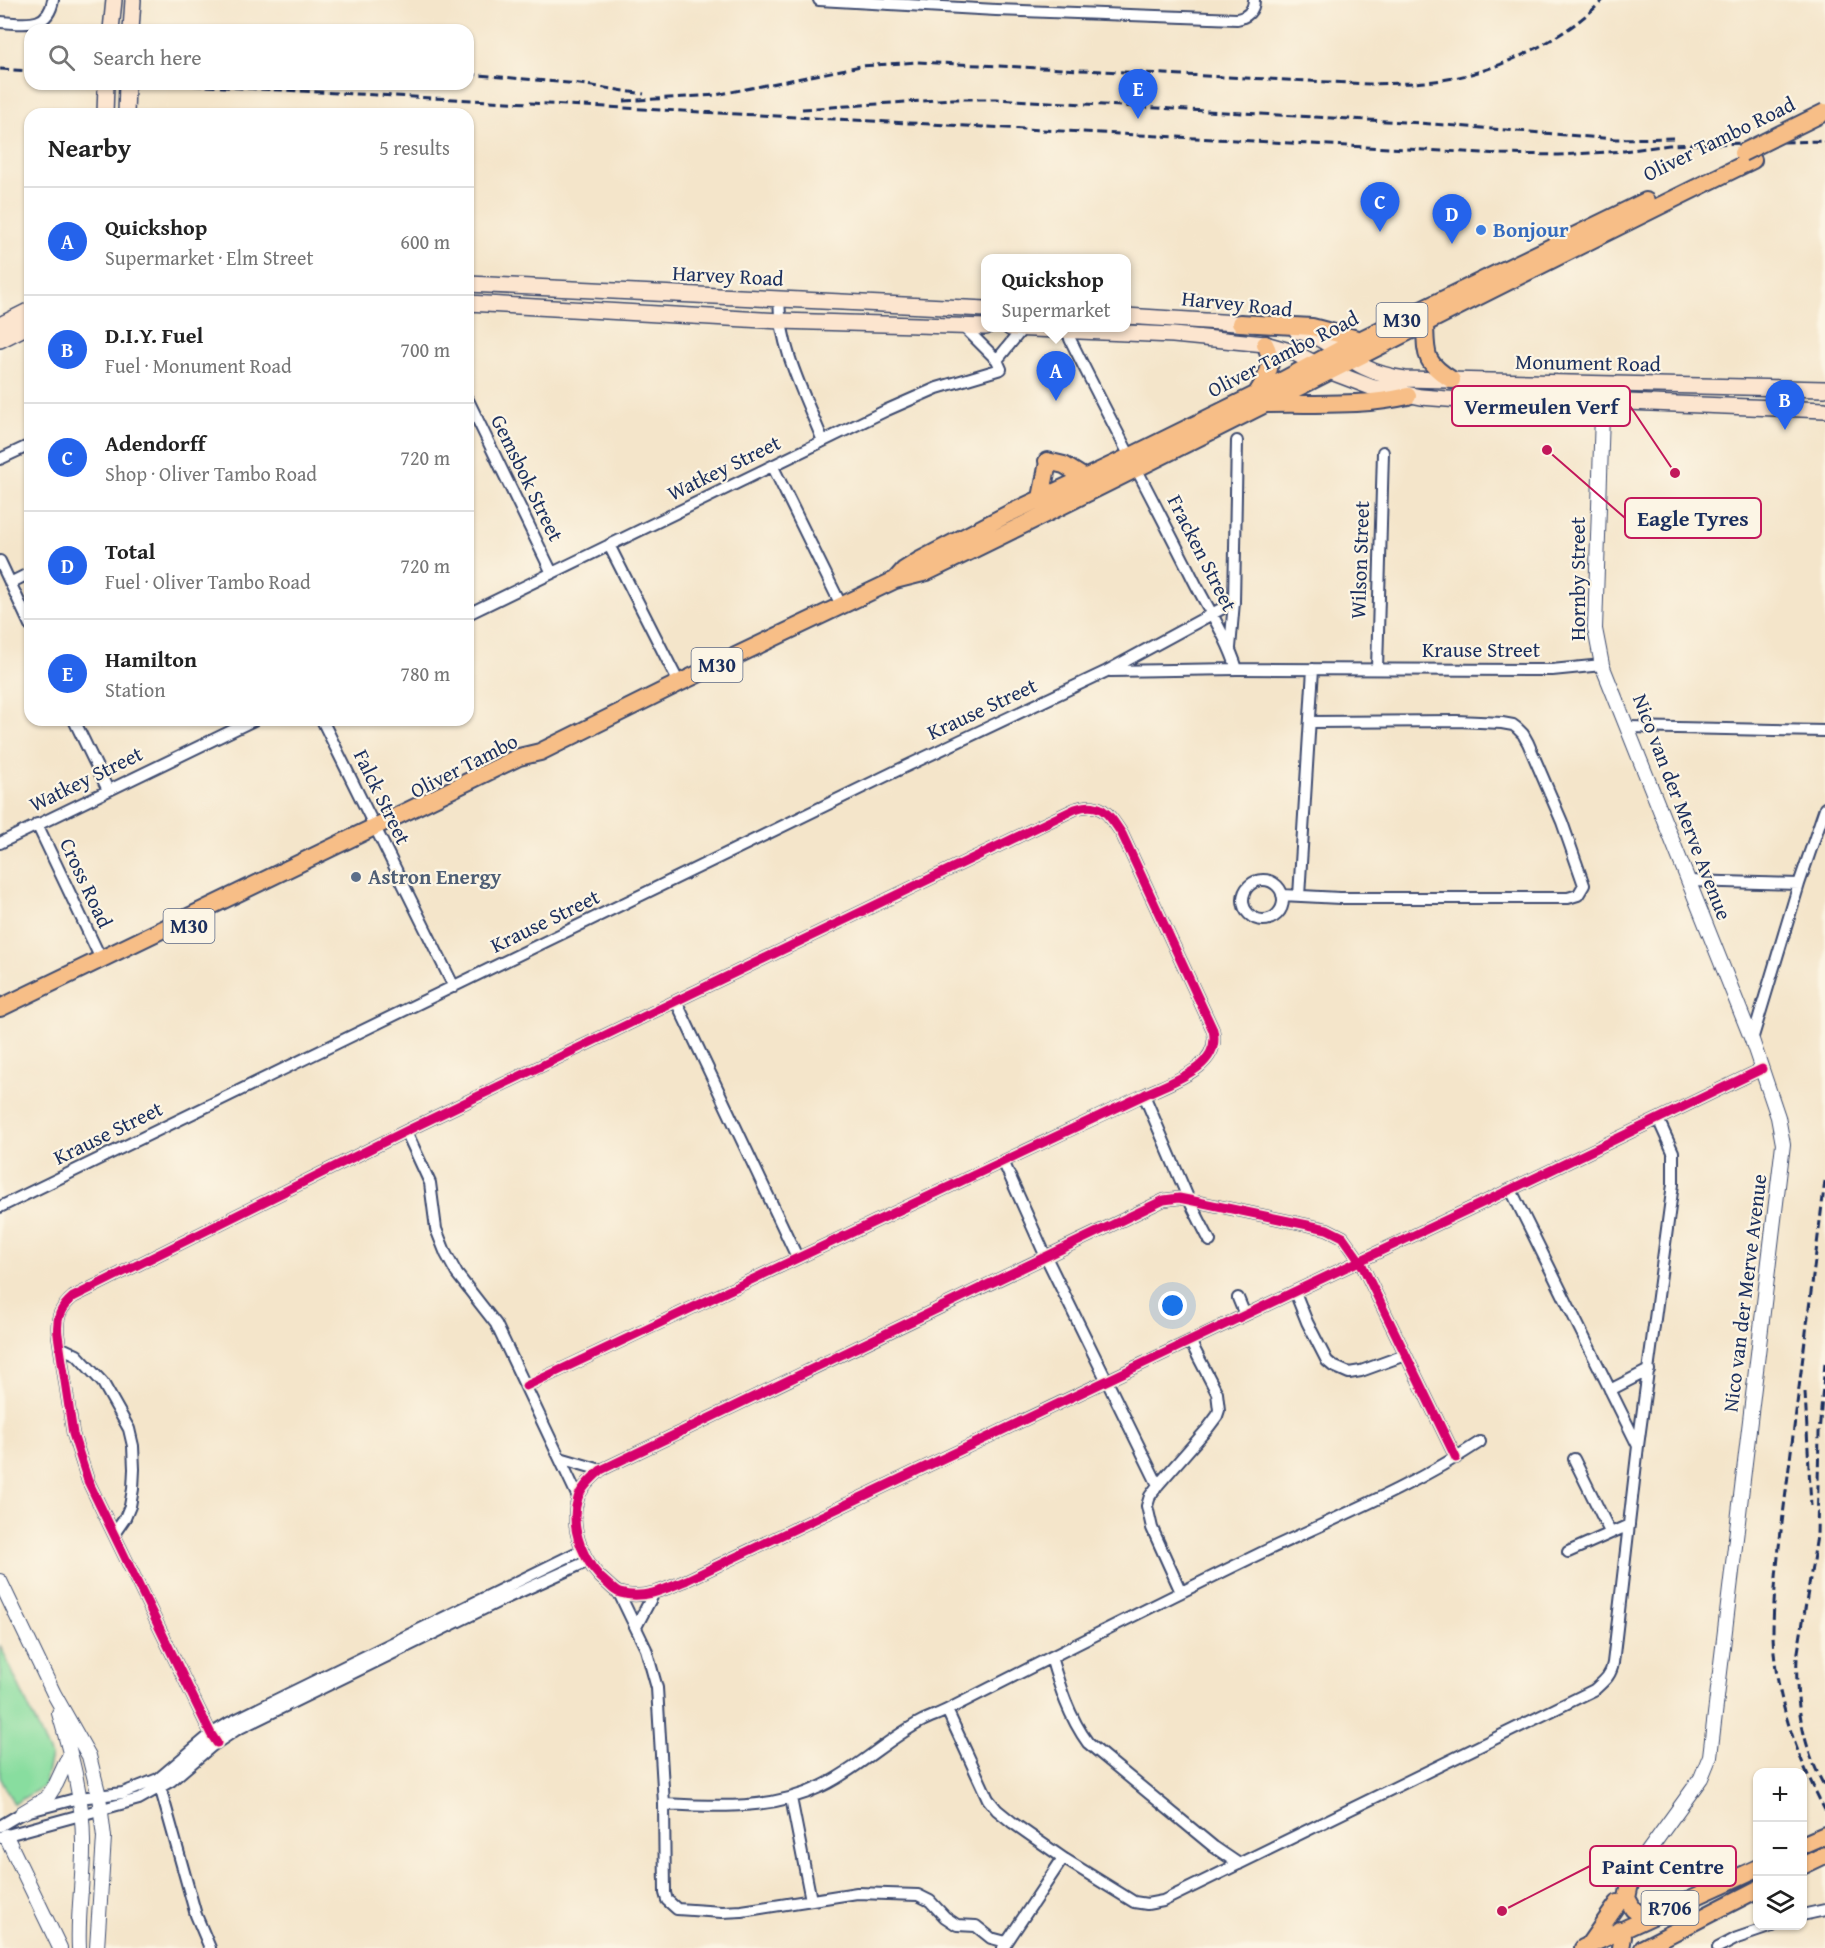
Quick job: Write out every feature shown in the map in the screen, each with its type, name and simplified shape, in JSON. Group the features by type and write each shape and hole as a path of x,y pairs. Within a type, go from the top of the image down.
{"main road":[{"path":"112,24 114,0"},
{"path":"131,24 133,0"},
{"path":"105,108 106,90"},
{"path":"126,108 127,90"},
{"name":"Oliver Tambo Road","path":"540,752 679,682 841,605 895,580 927,572 1135,462 1322,367 1353,360 1748,157 1825,112"},
{"name":"Oliver Tambo Road","path":"1322,367 1339,350 1748,157 1825,125"},
{"name":"Harvey Road","path":"474,284 981,309"},
{"name":"Harvey Road","path":"474,303 780,321 981,327"},
{"path":"0,325 24,312"},
{"name":"Harvey Road","path":"1131,316 1240,322 1304,332 1320,338 1353,360"},
{"path":"1173,335 1174,319"},
{"path":"1240,322 1311,327 1361,340"},
{"path":"1425,324 1427,356 1436,370 1452,381"},
{"path":"0,340 24,328"},
{"name":"Harvey Road","path":"1122,332 1265,344 1293,352 1322,367"},
{"path":"1265,344 1270,366 1261,399 1353,404 1383,402 1408,396"},
{"name":"Monument Road","path":"1353,360 1365,368 1391,377 1452,381 1825,389"},
{"name":"Monument Road","path":"1322,367 1371,387 1408,396 1460,400 1602,401 1825,410"},
{"path":"1041,498 1048,461 1064,465 1085,478"},
{"name":"Oliver Tambo Road","path":"895,580 904,570 920,560 1041,498 1085,478 1135,462"},
{"name":"Oliver Tambo","path":"0,1017 519,757 540,752"},
{"name":"Oliver Tambo","path":"0,1008 376,830"},
{"path":"1807,1843 1825,1835"},
{"path":"1807,1864 1825,1855"},
{"name":"R706","path":"1586,1947 1753,1870"},
{"path":"1632,1874 1627,1898 1633,1908 1646,1919"},
{"name":"R706","path":"1643,1948 1753,1891"},
{"path":"1586,1947 1618,1903"},
{"path":"1620,1930 1633,1937 1646,1938 1710,1913"},
{"path":"1620,1930 1623,1937 1621,1948"}],"street":[{"path":"0,22 38,22 47,16 53,0"},
{"path":"819,0 997,5 1237,19 1246,16 1252,10 1254,0"},
{"path":"779,300 780,321 788,352 823,441"},
{"path":"963,326 999,364 1020,332"},
{"name":"Fracken Street","path":"1070,332 1070,339 1230,648 1237,669"},
{"name":"Watkey Street","path":"474,611 823,441 937,388 999,364"},
{"name":"Hornby Street","path":"1602,665 1595,629 1603,384"},
{"name":"Gemsbok Street","path":"474,416 552,573"},
{"path":"1230,648 1234,602 1237,441"},
{"path":"0,459 24,448"},
{"name":"Wilson Street","path":"1377,669 1383,452"},
{"path":"773,467 841,605"},
{"path":"609,545 679,682"},
{"path":"0,561 24,612"},
{"path":"10,583 24,576"},
{"name":"Krause Street","path":"0,1207 894,772 1107,671 1234,602"},
{"name":"Krause Street","path":"1107,671 1552,670 1602,665"},
{"name":"Nico van der Merve Avenue","path":"1602,665 1752,1040 1781,1129 1782,1160 1710,1756 1704,1772 1688,1797 1624,1885 1617,1913 1620,1930"},
{"path":"1299,896 1313,669"},
{"path":"1282,895 1340,898 1568,898 1578,895 1584,885 1562,822 1528,743 1523,734 1513,725 1457,721 1311,722"},
{"path":"77,726 108,790"},
{"name":"Watkey Street","path":"0,843 241,726"},
{"name":"Falck Street","path":"325,726 454,987"},
{"path":"1628,727 1825,731"},
{"path":"214,1739 88,1481 73,1434 60,1347 57,1324 58,1314 63,1305 406,1131 1064,814 1091,805 1106,812 1122,834 1213,1030 1214,1046 1202,1064 1193,1071 1144,1095 526,1386"},
{"path":"1752,1040 1798,884 1825,808"},
{"name":"Cross Road","path":"37,824 100,959"},
{"path":"1688,881 1798,884"},
{"path":"676,1001 797,1257"},
{"path":"619,1593 644,1595 687,1580 1762,1069"},
{"path":"1144,1095 1189,1200 1210,1241"},
{"path":"948,1710 988,1798 997,1810 1063,1858 1134,1902 1148,1904 1163,1901 1594,1690 1611,1672 1614,1663 1638,1446 1674,1162 1670,1142 1658,1119"},
{"path":"406,1131 430,1183 436,1229 446,1254 457,1274 496,1324 578,1497 576,1525 582,1550 606,1583 619,1593 646,1649 657,1688 664,1804 665,1893 671,1905 677,1909 722,1912 765,1908 857,1893 918,1894 930,1901 945,1917 957,1925 976,1926 1004,1945 1063,1858"},
{"path":"1003,1161 1046,1257 1158,1485"},
{"path":"1511,1190 1638,1446"},
{"path":"578,1497 601,1470 1164,1200 1179,1198 1327,1229 1343,1237 1360,1261 1456,1458"},
{"path":"1295,1292 1327,1361 1333,1366 1349,1372 1361,1371 1405,1355"},
{"path":"1238,1299 1245,1315"},
{"path":"1180,1592 1148,1516 1147,1506 1150,1496 1158,1485 1208,1428 1219,1410 1217,1393 1190,1341"},
{"path":"60,1347 77,1355 103,1383 129,1429 133,1446 133,1489 125,1518 114,1534"},
{"path":"1610,1390 1649,1370"},
{"path":"664,1804 746,1805 791,1798 822,1786 921,1722 1180,1592 1412,1481 1456,1458 1480,1442"},
{"path":"560,1458 601,1470"},
{"path":"1574,1459 1610,1532"},
{"path":"1568,1552 1629,1525"},
{"path":"2,1833 139,1799 214,1739 259,1707 582,1550"},
{"path":"214,1739 588,1561"},
{"path":"0,1581 54,1694 89,1756 99,1796 104,1837 97,1948"},
{"path":"636,1627 654,1593"},
{"path":"1051,1657 1071,1716 1088,1743 1214,1847 1239,1864"},
{"path":"54,1694 71,1754 84,1841 79,1948"},
{"path":"2,1833 22,1813 47,1798 71,1754"},
{"path":"22,1813 79,1798 123,1793 159,1784"},
{"path":"159,1784 196,1915 210,1948"},
{"path":"791,1798 811,1900"},
{"path":"2,1833 60,1948"},
{"path":"1807,1913 1825,1910"},
{"path":"1718,1948 1760,1930"}],"green space":[{"path":"0,1645 51,1756 44,1786 14,1804 0,1777"}],"railway":[{"path":"624,101 716,95 861,66 917,62 1370,84 1427,82 1480,71 1525,54 1567,29 1603,0"},
{"path":"0,69 24,71"},
{"path":"474,75 580,84 644,94"},
{"path":"280,90 1501,154 1559,155 1624,151 1669,145 1825,141"},
{"path":"802,109 952,99 996,99 1420,123 1615,139 1673,138"},
{"path":"1825,1181 1779,1547 1773,1635 1778,1681 1789,1725 1796,1747 1825,1810"},
{"path":"1825,1363 1819,1433 1817,1536 1797,1658 1797,1691 1802,1725 1811,1757 1825,1787"},
{"path":"1805,1392 1811,1506"}],"cycle path":[{"path":"217,1743 88,1481 73,1434 58,1335 60,1314 69,1301 406,1131 1075,809 1091,806 1098,808 1113,820 1122,834 1213,1030 1214,1043 1210,1054 1202,1064 1180,1079 526,1386"},
{"path":"1456,1458 1360,1261 1343,1237 1327,1229 1179,1198 1164,1200 601,1470 580,1494 575,1510 575,1522 586,1557 600,1577 616,1591 637,1595 671,1587 1310,1285 1375,1254 1439,1223 1762,1069"}],"place":[{"name":"Hamilton","path":"1138,119"},
{"name":"Bonjour","path":"1481,230"},
{"name":"Adendorff","path":"1380,232"},
{"name":"Total","path":"1452,244"},
{"name":"Quickshop","path":"1056,401"},
{"name":"D.I.Y. Fuel","path":"1785,430"},
{"name":"Eagle Tyres","path":"1547,450"},
{"name":"Vermeulen Verf","path":"1675,473"},
{"name":"Astron Energy","path":"356,877"},
{"name":"Paint Centre","path":"1502,1911"}]}
